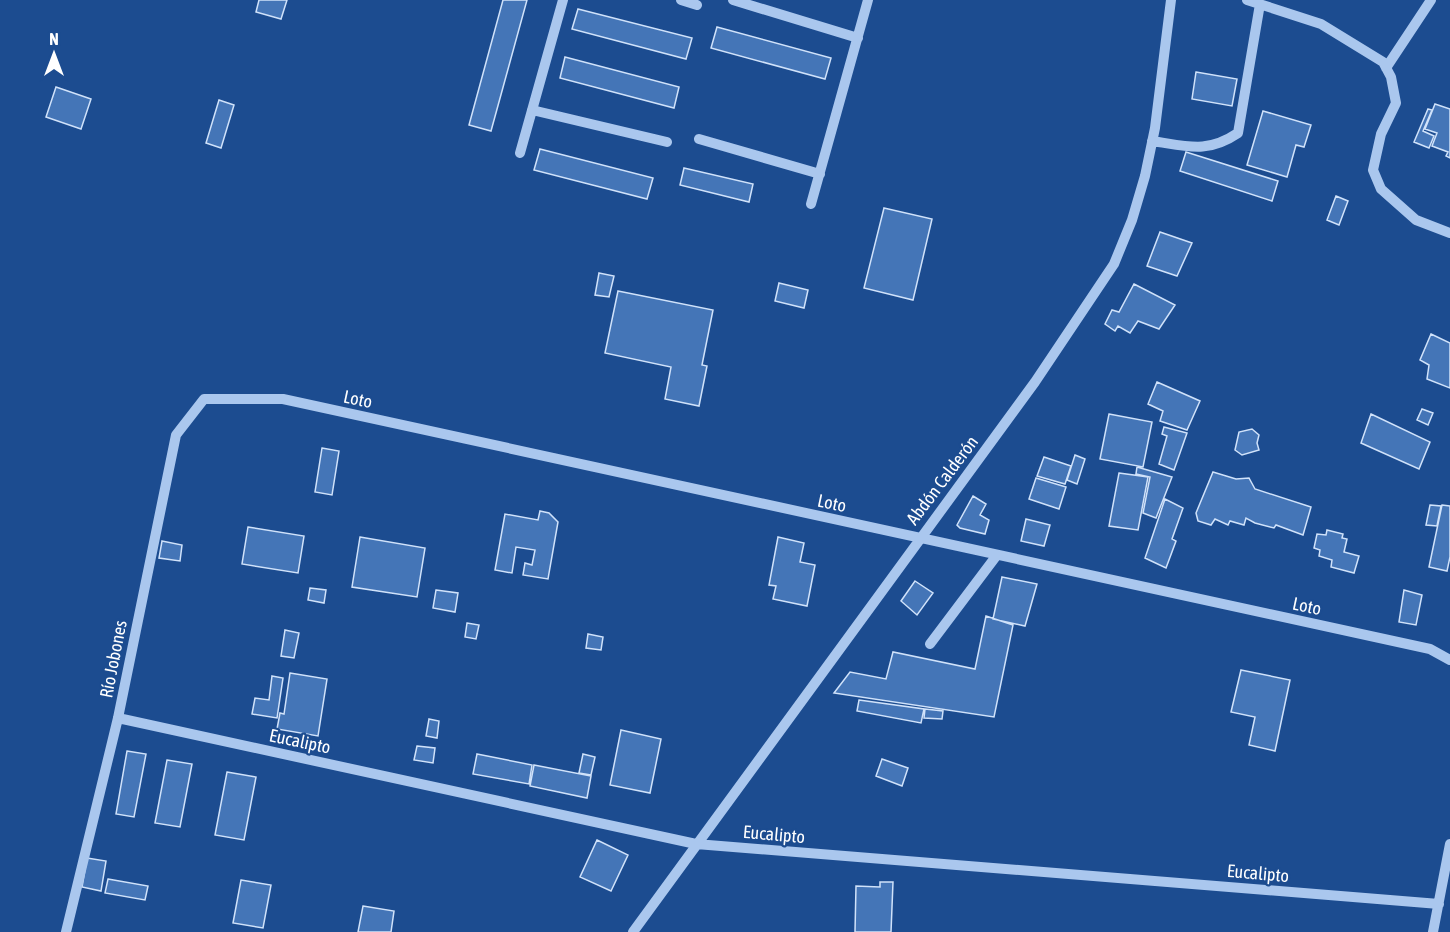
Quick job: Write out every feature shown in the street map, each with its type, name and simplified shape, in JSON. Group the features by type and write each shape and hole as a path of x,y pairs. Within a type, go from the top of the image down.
{"street":[{"path":"520,153 563,0"},
{"path":"681,0 697,4"},
{"path":"733,0 858,38"},
{"path":"811,204 868,0"},
{"name":"Abdón Calderón","path":"633,932 1035,382 1114,264 1132,220 1152,141 1171,0"},
{"path":"1247,0 1321,24 1383,63 1391,77 1396,103 1382,134 1373,170 1382,189 1416,220 1450,233"},
{"path":"1386,68 1431,0"},
{"path":"1152,141 1192,147 1220,145 1238,133 1260,4"},
{"path":"532,110 667,142"},
{"path":"699,139 819,174"},
{"name":"Loto","path":"204,399 283,399 1430,649 1450,660"},
{"name":"Río Jobones","path":"66,932 118,718 176,435 204,399"},
{"path":"930,644 996,555"},
{"name":"Eucalipto","path":"118,718 696,844 1439,904"},
{"path":"1433,932 1450,844"}],"building":[{"path":"259,0 287,0 281,19 256,12"},
{"path":"503,0 527,0 491,131 469,125"},
{"path":"578,9 692,38 686,59 572,29"},
{"path":"717,27 831,58 825,79 711,48"},
{"path":"565,57 679,87 674,108 560,78"},
{"path":"1196,72 1237,79 1232,106 1192,99"},
{"path":"56,87 91,99 81,129 46,117"},
{"path":"219,100 234,105 221,148 206,143"},
{"path":"1435,104 1450,109 1450,158 1446,156 1448,152 1432,146 1437,133 1425,129"},
{"path":"1428,109 1432,110 1423,131 1434,136 1429,148 1414,142"},
{"path":"1263,111 1311,125 1304,147 1296,145 1287,177 1247,165"},
{"path":"540,149 653,178 647,199 534,170"},
{"path":"1186,152 1278,181 1272,201 1180,171"},
{"path":"684,168 753,184 749,202 680,185"},
{"path":"1336,196 1348,201 1339,225 1327,220"},
{"path":"884,208 932,219 913,300 864,288"},
{"path":"1160,232 1192,243 1177,276 1147,266"},
{"path":"599,273 614,276 609,297 595,295"},
{"path":"779,283 808,290 804,308 775,301"},
{"path":"1134,284 1175,305 1159,329 1138,321 1130,333 1118,326 1115,331 1105,324 1112,310 1119,312"},
{"path":"618,291 713,310 702,365 707,366 699,406 665,399 671,367 605,353"},
{"path":"1431,334 1450,343 1450,388 1427,379 1429,365 1420,360"},
{"path":"1157,382 1200,401 1187,430 1160,421 1163,411 1148,404"},
{"path":"1422,409 1433,413 1428,425 1417,420"},
{"path":"1109,414 1152,422 1143,467 1100,459"},
{"path":"1371,414 1430,442 1419,469 1361,443"},
{"path":"1164,427 1187,433 1174,470 1159,464 1167,436 1162,434"},
{"path":"1252,429 1259,435 1257,443 1259,450 1242,455 1235,450 1239,432"},
{"path":"322,448 339,451 332,495 315,492"},
{"path":"1075,455 1085,459 1077,484 1067,480"},
{"path":"1044,457 1071,466 1065,484 1037,476"},
{"path":"1137,467 1172,477 1156,518 1143,513 1150,477 1136,474"},
{"path":"1213,472 1236,479 1249,478 1255,489 1311,507 1303,535 1276,525 1274,528 1255,523 1246,518 1244,525 1230,521 1228,525 1215,519 1211,525 1198,521 1196,513"},
{"path":"1119,473 1148,477 1138,530 1109,526"},
{"path":"1036,478 1066,487 1059,509 1029,499"},
{"path":"973,496 986,504 980,515 989,520 985,534 960,528 957,525"},
{"path":"1165,499 1183,508 1172,539 1176,541 1166,568 1145,558"},
{"path":"1430,505 1441,506 1437,526 1426,525"},
{"path":"1442,505 1450,506 1450,557 1447,571 1429,567"},
{"path":"540,511 549,513 558,522 548,579 523,575 525,563 532,565 535,550 516,547 512,573 495,570 505,514 538,520"},
{"path":"1026,519 1050,525 1044,546 1021,541"},
{"path":"248,527 304,536 298,573 242,564"},
{"path":"1327,530 1343,534 1342,538 1347,539 1344,552 1359,556 1354,573 1331,567 1332,560 1319,556 1320,550 1314,548 1317,534 1326,535"},
{"path":"360,537 425,548 417,597 352,587"},
{"path":"778,537 804,543 800,562 815,565 807,606 773,599 776,586 769,585"},
{"path":"162,541 182,545 180,561 159,558"},
{"path":"1002,577 1037,584 1025,626 993,619"},
{"path":"915,581 933,593 917,615 901,601"},
{"path":"310,588 326,590 324,603 308,600"},
{"path":"436,590 458,593 455,612 433,608"},
{"path":"1404,590 1422,595 1416,625 1399,622"},
{"path":"986,616 1013,625 994,717 834,693 850,672 886,679 893,652 975,669"},
{"path":"467,623 479,625 476,639 465,637"},
{"path":"285,630 299,633 294,658 281,656"},
{"path":"588,634 603,637 601,650 586,648"},
{"path":"1241,670 1290,680 1275,751 1249,745 1255,717 1231,712"},
{"path":"290,673 327,679 318,736 277,729 280,713 284,714"},
{"path":"272,676 283,678 277,718 252,714 255,698 269,700"},
{"path":"859,700 924,709 921,723 857,711"},
{"path":"925,709 943,711 942,719 924,718"},
{"path":"429,719 439,721 437,738 426,736"},
{"path":"621,730 661,739 650,793 610,785"},
{"path":"417,746 435,748 433,763 414,760"},
{"path":"127,751 146,754 134,817 116,814"},
{"path":"477,754 532,765 529,784 473,774"},
{"path":"583,754 595,757 591,775 579,773"},
{"path":"882,759 908,768 902,786 876,776"},
{"path":"167,760 192,764 180,827 155,823"},
{"path":"534,765 591,776 587,798 530,786"},
{"path":"227,772 256,777 244,840 215,835"},
{"path":"597,840 628,855 611,891 580,877"},
{"path":"87,858 106,861 101,891 82,887"},
{"path":"108,879 148,886 145,900 105,893"},
{"path":"241,880 271,885 263,928 233,923"},
{"path":"880,882 893,882 891,932 855,932 856,886 880,887"},
{"path":"363,906 394,911 391,932 358,932"}]}
